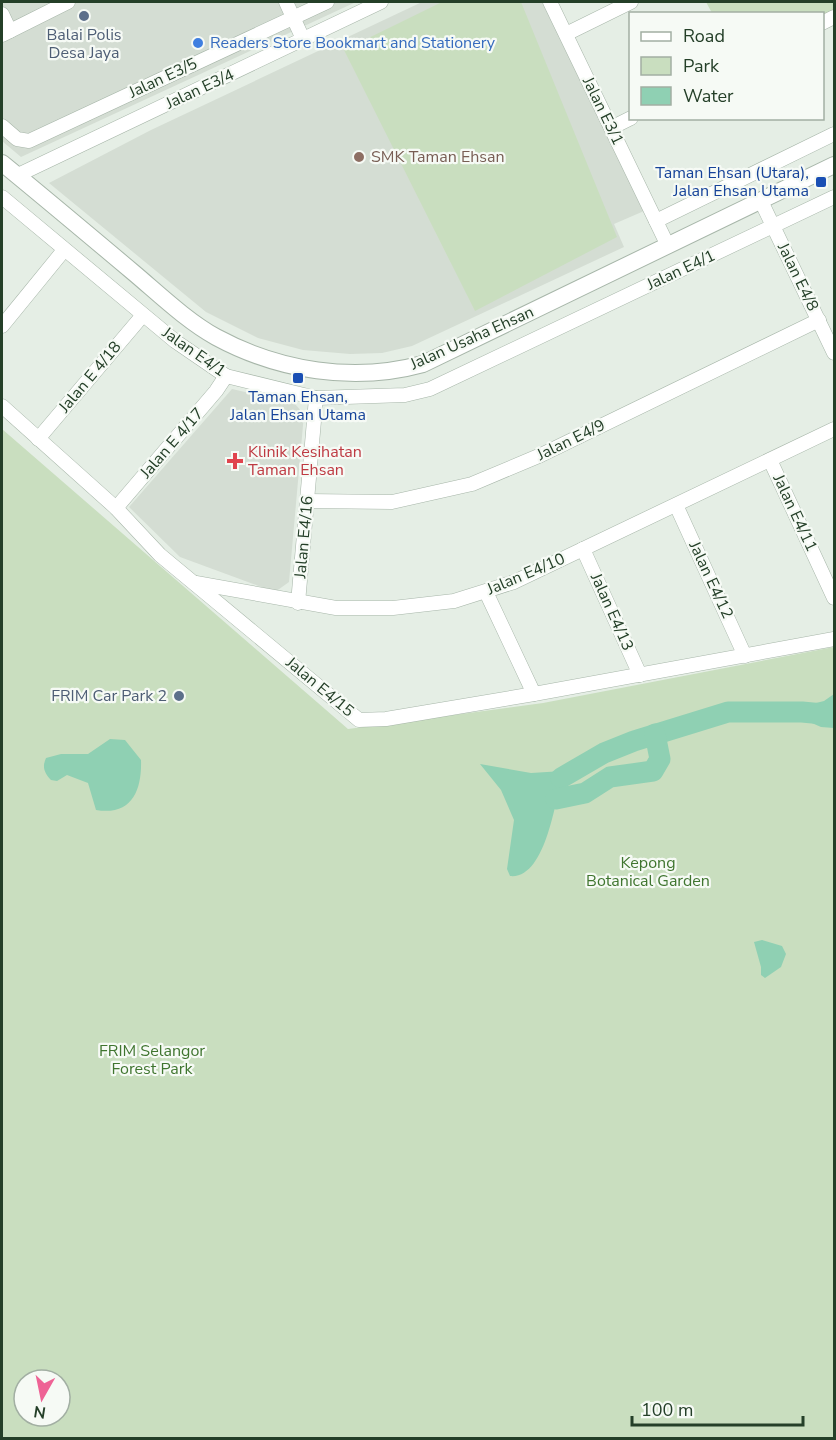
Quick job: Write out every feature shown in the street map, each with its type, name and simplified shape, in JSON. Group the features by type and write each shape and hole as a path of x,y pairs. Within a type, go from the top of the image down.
{"street":[{"path":"2,14 6,33 68,2"},
{"path":"286,2 303,39"},
{"name":"Jalan E3/5","path":"2,126 17,139 29,141 327,2"},
{"name":"Jalan E3/4","path":"6,167 303,39 381,2"},
{"name":"Jalan E3/1","path":"550,2 668,246"},
{"path":"566,34 631,2"},
{"path":"611,128 629,119"},
{"path":"656,221 834,134"},
{"name":"Jalan Usaha Ehsan","path":"6,167 172,305 215,337 262,358 315,370 386,373 423,364 834,165"},
{"name":"Jalan E4/1","path":"2,197 175,341 225,376 316,398 405,395 430,389 834,197"},
{"name":"Jalan E4/8","path":"761,201 834,353"},
{"path":"2,326 64,250"},
{"name":"Jalan E 4/18","path":"38,439 143,315"},
{"name":"Jalan E4/9","path":"307,501 392,502 472,484 541,455 819,320"},
{"path":"423,364 430,389"},
{"name":"Jalan E 4/17","path":"116,508 216,391 225,376"},
{"name":"Jalan E4/16","path":"298,603 316,398"},
{"name":"Jalan E4/15","path":"2,406 116,508 160,555 359,720 386,718 534,694 834,639"},
{"name":"Jalan E4/10","path":"193,582 298,603 336,608 393,608 454,601 486,592 583,549 834,429"},
{"name":"Jalan E4/11","path":"770,460 834,598"},
{"name":"Jalan E4/12","path":"676,505 745,656"},
{"name":"Jalan E4/13","path":"583,549 640,675"},
{"path":"486,592 534,694"}],"shaded area":[{"path":"2,2 356,2 21,157 2,141"},
{"name":"SMK Taman Ehsan","path":"422,2 542,2 644,211 614,224 624,247 412,346 382,353 350,354 303,350 258,338 206,312 49,183 151,130"},
{"name":"Klinik Kesihatan Taman Ehsan","path":"232,389 294,403 304,414 289,582 275,592 180,557 129,507"}],"green space":[{"path":"442,2 521,2 617,237 475,311 344,50"},
{"path":"706,2 834,2 834,17 824,22 824,12 711,12"},
{"path":"2,429 348,729 543,703 834,647 834,1438 2,1438"}],"water":[{"path":"834,694 834,728 821,727 789,713 796,708 824,701"},
{"path":"110,739 125,740 141,760 137,791 126,805 108,811 96,810 88,783 67,775 57,781 51,780 45,772 46,758 61,754 88,754"},
{"path":"480,764 531,773 563,771 553,817 541,852 522,874 510,876 507,869 514,820 501,790"},
{"path":"762,940 782,946 786,954 781,967 765,978 761,975 754,942"}],"waterway":[{"path":"561,778 604,753 634,741 728,712 802,712 834,715"},
{"path":"556,799 585,793 610,777 653,771 660,759 655,734"}],"place":[{"name":"Balai Polis Desa Jaya","path":"84,16"},
{"name":"Readers Store Bookmart and Stationery","path":"198,43"},
{"name":"SMK Taman Ehsan","path":"359,157"},
{"name":"Taman Ehsan (Utara), Jalan Ehsan Utama","path":"821,182"},
{"name":"Taman Ehsan, Jalan Ehsan Utama","path":"298,378"},
{"name":"Klinik Kesihatan Taman Ehsan","path":"235,461"},
{"name":"FRIM Car Park 2","path":"179,696"}],"park label":[{"name":"Kepong Botanical Garden","path":"648,872"},
{"name":"FRIM Selangor Forest Park","path":"152,1060"}]}
